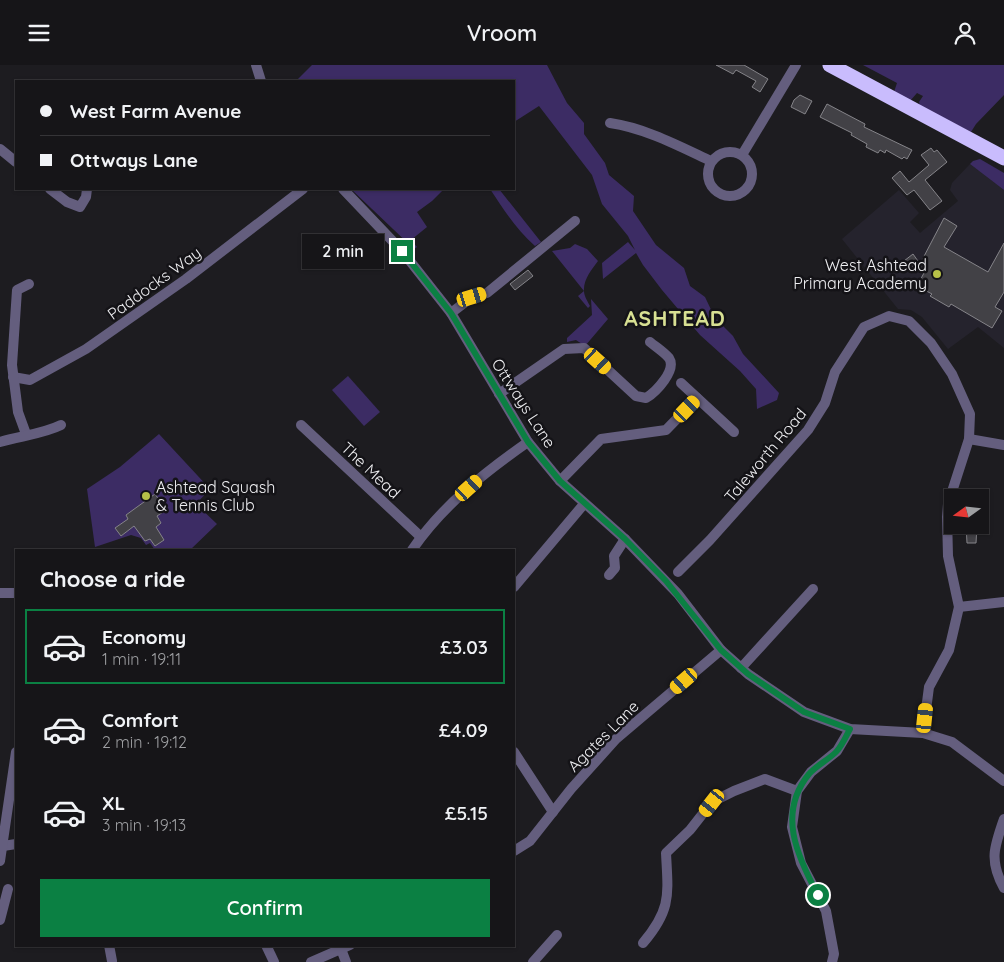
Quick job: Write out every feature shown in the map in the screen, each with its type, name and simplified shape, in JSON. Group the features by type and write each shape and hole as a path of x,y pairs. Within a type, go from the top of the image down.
{"highway":[{"path":"830,65 1004,158"}],"street":[{"path":"256,65 261,80"},
{"path":"742,155 796,65"},
{"path":"610,123 627,125 642,130 711,161"},
{"path":"0,149 15,161"},
{"path":"731,152 742,155 750,164 752,175 748,186 739,194 728,196 717,192 710,183 708,172 711,161 720,154 731,152"},
{"path":"51,190 67,202 80,207 86,197 87,190"},
{"name":"Paddocks Way","path":"13,377 30,379 86,349 186,279 302,190"},
{"name":"Ottways Lane","path":"344,190 402,251 451,313 528,442 560,481 625,539 678,594 721,650 741,668 804,712 850,729 923,733 952,742 1004,781"},
{"path":"451,313 472,297 487,293 575,221"},
{"path":"26,434 18,412 12,365 17,290 29,284"},
{"name":"Taleworth Road","path":"678,572 722,527 808,430 826,403 835,372 864,327 889,316 909,321 931,343 952,374 970,413 969,439 948,504 947,517 948,556 959,607 949,650 929,687 923,733"},
{"path":"499,394 564,349 584,348 631,391 640,398 646,398 668,374 671,367 670,359 650,342"},
{"path":"681,383 734,432"},
{"path":"560,481 601,439 666,430 697,398"},
{"path":"0,442 26,434 50,431 61,425"},
{"name":"The Mead","path":"301,425 421,537"},
{"path":"969,439 1004,445"},
{"path":"413,549 445,509 493,466 528,442"},
{"path":"515,586 584,504"},
{"path":"609,575 614,568 614,555 625,539"},
{"path":"741,668 813,589"},
{"path":"0,593 15,593"},
{"path":"959,607 1004,602"},
{"name":"Agates Lane","path":"515,850 530,841 616,739 721,650"},
{"path":"832,962 834,954 826,911 801,863 792,827 796,791 811,772 836,751 850,729"},
{"path":"515,754 553,812"},
{"path":"0,861 4,846 15,760"},
{"path":"643,943 657,928 669,898 666,853 690,830 712,803 734,791 764,779 796,791"},
{"path":"1003,823 995,843 993,861 997,875 1004,888"},
{"path":"4,846 15,843"},
{"path":"0,920 8,889"},
{"path":"534,962 557,935"},
{"path":"109,947 112,961"},
{"path":"267,947 274,962"},
{"path":"310,962 345,947 346,962"}],"shaded area":[{"path":"312,65 547,65 567,103 584,123 584,134 605,163 609,175 634,196 633,211 656,245 684,268 690,286 705,297 715,318 733,336 743,354 779,393 777,400 757,409 756,389 740,371 700,335 662,290 636,253 603,279 602,263 628,242 635,250 628,236 602,204 592,175 539,106 515,121 515,80 297,80"},
{"path":"863,65 1004,65 1004,95 976,124 971,132 920,106 919,102 923,96 917,93 910,101 894,92 897,83"},
{"path":"980,159 1004,173 1004,190 970,164"},
{"name":"West Ashtead Primary Academy","path":"970,164 1004,190 1004,348 978,327 948,349 922,317 911,310 898,309 842,239 899,190 919,213 910,222 920,233 958,201 950,190 952,183"},
{"path":"352,190 443,190 417,212 427,227 411,240 417,247 414,249"},
{"path":"491,190 500,190 541,242 535,246 511,219"},
{"path":"575,244 587,249 598,261 586,279 584,291 552,251 570,248"},
{"path":"584,291 590,306 588,308 578,296"},
{"path":"591,299 608,319 585,346 576,340 567,342 567,338 592,315"},
{"path":"348,376 380,412 364,426 332,390"},
{"name":"Ashtead Squash & Tennis Club","path":"159,434 210,489 196,504 217,524 191,549 154,549 150,543 146,545 141,538 131,535 95,547 87,489 120,467"}],"building":[{"path":"716,65 744,65 768,79 760,92 752,87 756,81 736,70 733,74"},
{"path":"800,95 812,101 805,114 791,107 794,100"},
{"path":"827,104 865,124 864,127 912,150 907,159 904,157 902,159 886,150 885,153 880,150 878,153 866,147 867,144 851,135 852,133 820,117"},
{"path":"931,148 934,152 937,150 947,162 925,180 942,201 930,210 914,190 907,195 892,178 900,171 909,182 929,165 921,155"},
{"path":"944,218 957,226 944,247 988,272 1004,243 1004,292 995,307 1002,311 992,328 951,304 949,307 930,296 932,294 917,286 924,273 904,261 913,254 920,264"},
{"path":"528,270 533,276 515,290 510,284"},
{"path":"155,494 166,510 157,516 161,523 156,527 164,540 155,546 150,539 145,541 134,526 121,536 115,528 128,519 126,515"},
{"path":"966,534 977,534 976,543 967,543"}],"place":[{"name":"West Ashtead Primary Academy","path":"937,274"},
{"name":"Ashtead Squash & Tennis Club","path":"146,496"}],"district":[{"name":"ASHTEAD","path":"675,318"}],"route":[{"path":"402,251 451,313 528,442 560,481 625,539 666,581 721,650 748,674 804,712 850,729 836,751 811,772 796,791 792,827 801,863 818,895"}]}
